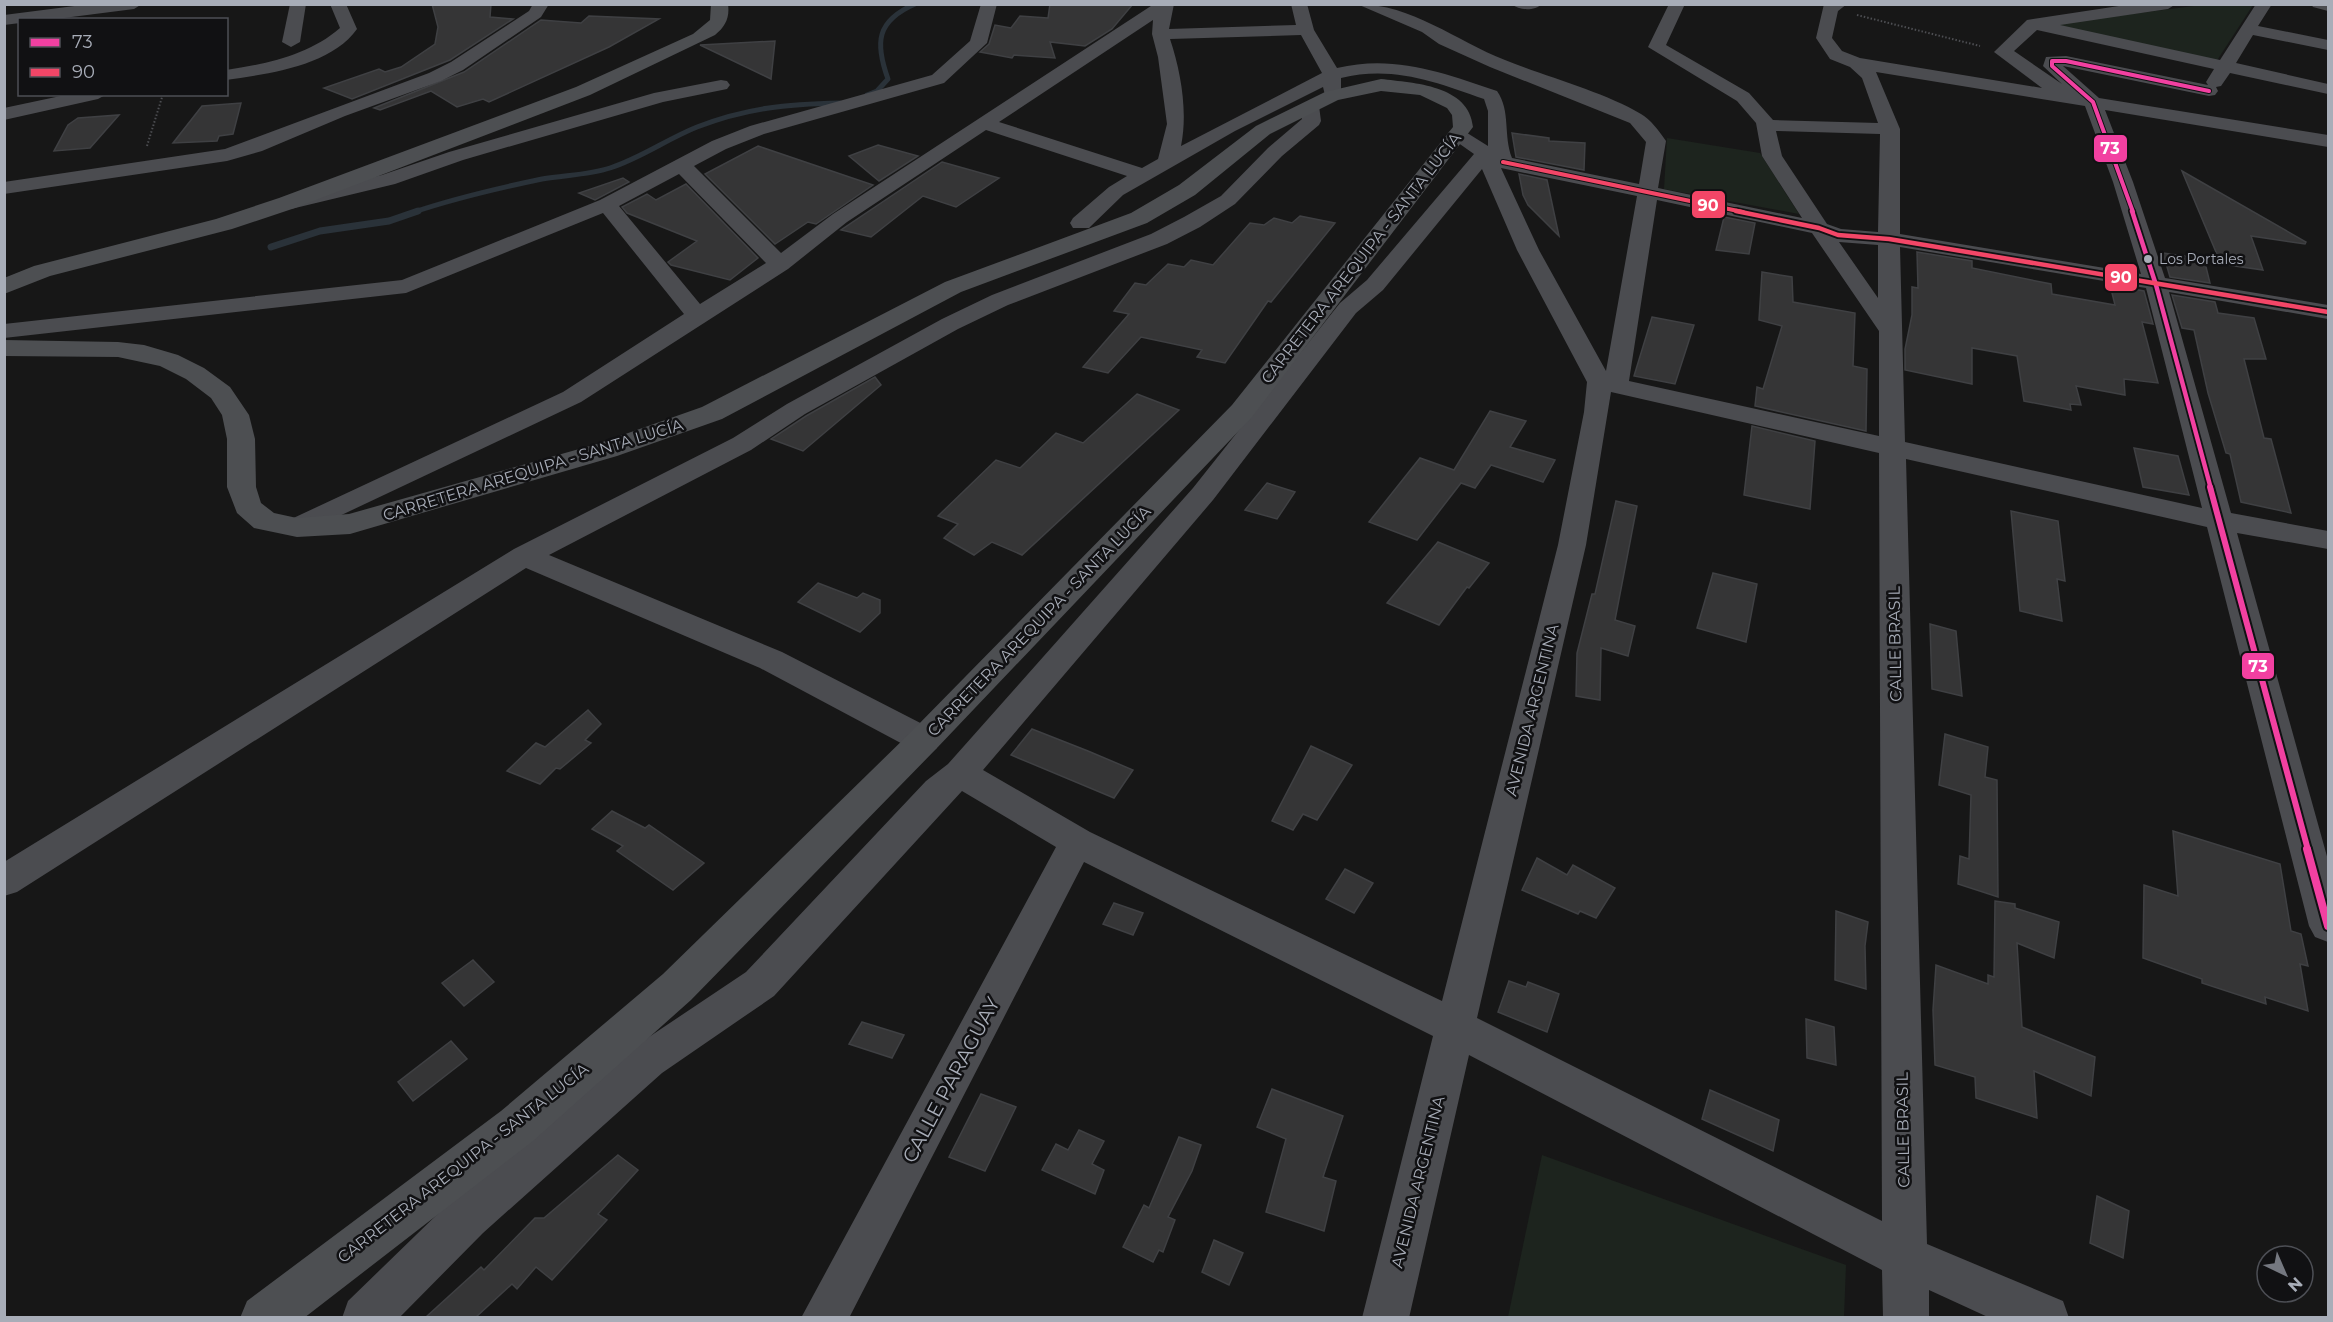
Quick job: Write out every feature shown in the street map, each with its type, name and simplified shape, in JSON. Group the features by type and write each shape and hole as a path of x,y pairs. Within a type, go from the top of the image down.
{"main road":[{"path":"4,287 42,271 224,224 287,203 573,95 664,56 714,28 721,13 719,4"},
{"name":"CARRETERA AREQUIPA - SANTA LUCÍA","path":"4,348 127,348 158,354 197,375 223,395 237,420 240,434 241,494 249,509 257,516 274,523 297,527 316,529 350,524 681,426 750,394 953,287 1139,218 1188,190 1263,130 1325,92 1381,86 1434,93 1454,104 1462,114 1463,127 1242,411 924,740 677,987 605,1052 517,1126 264,1317"}],"street":[{"path":"27,18 117,10 134,4"},
{"path":"291,42 298,4"},
{"path":"228,75 280,65 340,38 349,29 338,4"},
{"path":"4,188 227,155 255,147 338,112 435,77 457,66 535,14 542,4"},
{"path":"4,331 406,286 607,204 719,144 757,130 938,79 978,43 989,4"},
{"path":"4,881 524,556 742,444 796,409 950,324 1000,300 1159,239 1228,200 1275,152 1312,121 1325,92 1299,4"},
{"name":"AVENIDA ARGENTINA","path":"1365,4 1428,28 1445,40 1496,63 1636,119 1656,141 1649,194 1608,383 1597,412 1572,545 1385,1317"},
{"path":"1520,4 1532,5"},
{"path":"1677,4 1657,47 1743,97 1765,125 1772,156 1891,332"},
{"path":"2093,102 2052,87 2003,52 2033,24 2168,4"},
{"path":"2194,118 2264,4"},
{"path":"2319,4 2328,6"},
{"path":"1165,6 1161,34 1167,57 1176,124 1167,163"},
{"path":"297,527 572,397 780,264 840,218 1165,6"},
{"name":"CALLE BRASIL","path":"1835,6 1824,38 1836,54 1856,63 1870,76 1890,129 1889,239 1897,853 1906,1317"},
{"path":"2033,24 2328,89"},
{"path":"2248,29 2328,45"},
{"path":"1161,34 1306,30"},
{"path":"2209,91 2066,61 2052,61 2052,66 2057,73 2093,102 2123,183 2156,285 2217,520 2328,926"},
{"path":"1856,63 2328,141"},
{"path":"1081,223 1116,191 1146,176 1228,127 1325,92 1359,68 1411,70 1491,95 1497,103 1499,118 1494,157 1533,260 1608,383 2217,520 2328,540"},
{"path":"287,203 388,180 456,156 660,97 721,85"},
{"path":"4,114 86,96"},
{"path":"986,124 1146,176"},
{"path":"1765,125 1890,129"},
{"path":"1457,135 1494,157 1649,194 1820,228 1838,235 1889,239 2328,312"},
{"path":"365,1317 467,1217 648,1060 760,984 938,791 960,773 1203,494 1348,308 1375,285 1494,157"},
{"path":"681,164 749,236 780,264"},
{"path":"607,204 698,317"},
{"path":"524,556 771,660 924,740"},
{"path":"960,773 1077,842 1455,1027 1905,1257 2046,1317"},
{"name":"CALLE PARAGUAY","path":"824,1317 1077,842"},
{"path":"467,1217 517,1126"}],"path":[{"path":"1835,6 2003,52"},
{"path":"140,169 162,96"}],"shaded area":[{"path":"2201,5 2253,5 2216,62 2048,25"},
{"path":"1667,138 1760,153 1799,214 1664,189"},
{"path":"1542,1155 1846,1265 1844,1317 1508,1317"}],"building":[{"path":"432,4 491,4 490,17 513,19 450,60 352,99 324,88 379,69 385,72 401,67 435,44 438,27"},
{"path":"1050,4 1133,4 1112,29 1085,46 1050,42 1055,58 1014,55 1012,58 980,52 989,44 995,25 1011,28 1020,16 1048,18"},
{"path":"589,16 659,19 609,47 489,102 483,99 457,107 431,91 380,110 374,108 464,72 541,20 581,23"},
{"path":"775,41 771,79 700,45"},
{"path":"241,103 233,134 219,136 217,141 173,143 202,106"},
{"path":"119,115 90,148 54,151 68,125 78,118"},
{"path":"1512,133 1549,138 1549,141 1585,143 1584,170 1516,157"},
{"path":"878,145 918,156 879,181 849,156"},
{"path":"758,146 873,185 816,224 808,222 775,244 705,174"},
{"path":"942,162 999,178 956,207 923,196 871,237 841,230"},
{"path":"2182,171 2306,242 2305,244 2251,236 2263,270 2221,264"},
{"path":"1519,174 1547,180 1559,236 1528,205 1523,195"},
{"path":"623,178 629,182 595,200 579,193"},
{"path":"686,184 758,258 730,280 671,265 668,262 697,241 627,213 622,207 647,194 656,200"},
{"path":"1300,216 1335,223 1271,302 1268,301 1225,363 1197,357 1202,350 1141,337 1108,373 1083,367 1129,314 1114,311 1135,283 1146,285 1168,264 1184,267 1191,260 1213,265 1250,223 1264,225 1274,218 1292,223"},
{"path":"1724,217 1755,223 1749,254 1716,250"},
{"path":"1917,252 1972,261 1972,268 2051,284 2052,294 2115,305 2110,285 2144,291 2153,324 2142,322 2158,383 2124,379 2125,395 2076,386 2081,405 2070,404 2071,410 2024,401 2017,356 1972,348 1972,384 1905,370 1905,349 1912,315 1912,287 1918,288"},
{"path":"2163,253 2204,259 2210,283 2170,277"},
{"path":"1762,272 1792,277 1793,302 1855,313 1853,366 1867,369 1866,431 1755,406 1757,387 1763,389 1782,326 1759,320"},
{"path":"2172,295 2215,302 2218,313 2254,318 2266,359 2244,359 2264,438 2271,439 2291,513 2241,502 2230,454 2226,453 2208,393 2194,330 2182,328"},
{"path":"1652,317 1694,325 1675,384 1634,376"},
{"path":"875,377 881,385 803,451 771,439 806,416"},
{"path":"1137,394 1179,410 1022,555 992,542 974,555 944,538 958,524 938,516 996,460 1020,468 1056,433 1083,443"},
{"path":"1490,411 1526,421 1510,447 1555,460 1543,482 1491,465 1475,488 1461,483 1417,540 1369,522 1420,458 1454,470"},
{"path":"1752,426 1815,441 1810,509 1744,495"},
{"path":"2134,448 2178,456 2189,495 2143,487"},
{"path":"1267,483 1295,492 1277,519 1245,510"},
{"path":"1616,501 1637,506 1615,620 1635,626 1628,656 1601,648 1600,700 1576,696 1577,653 1592,594 1595,594"},
{"path":"2011,511 2058,521 2065,581 2057,579 2062,621 2020,611"},
{"path":"1438,542 1489,563 1469,588 1467,587 1439,625 1387,603"},
{"path":"1713,573 1757,584 1746,642 1697,628"},
{"path":"818,583 857,598 863,593 880,600 880,613 860,632 798,602"},
{"path":"1930,624 1956,631 1962,696 1932,689"},
{"path":"588,710 601,724 585,740 591,743 560,769 556,768 540,784 507,771 536,743 545,747"},
{"path":"1032,729 1133,770 1114,798 1011,755"},
{"path":"1945,734 1988,747 1985,777 1997,780 1998,897 1958,884 1960,856 1969,859 1971,795 1939,785"},
{"path":"1311,746 1352,765 1317,820 1303,814 1293,830 1272,821"},
{"path":"612,811 645,828 649,825 704,863 673,890 617,851 623,846 592,829"},
{"path":"2173,831 2280,864 2291,931 2301,934 2308,966 2300,964 2308,1011 2265,997 2266,1004 2202,983 2202,979 2143,958 2144,885 2178,896"},
{"path":"1537,858 1567,875 1573,865 1615,888 1596,918 1580,911 1578,914 1522,890"},
{"path":"1345,869 1373,883 1354,913 1326,899"},
{"path":"1995,901 2015,904 2015,908 2059,922 2054,958 2017,943 2022,1027 2095,1057 2091,1096 2034,1071 2037,1118 1976,1098 1975,1077 1935,1065 1933,1010 1936,965 1988,984 1988,975 1994,977"},
{"path":"1114,903 1143,913 1133,935 1103,924"},
{"path":"1836,911 1868,922 1865,946 1866,989 1835,980"},
{"path":"473,960 494,982 464,1006 442,983"},
{"path":"1509,981 1526,987 1528,982 1559,994 1547,1032 1498,1012"},
{"path":"1806,1019 1834,1027 1836,1065 1807,1058"},
{"path":"862,1022 904,1035 892,1058 849,1044"},
{"path":"451,1041 467,1059 413,1101 398,1082"},
{"path":"1272,1089 1343,1116 1323,1177 1336,1181 1324,1231 1266,1212 1286,1139 1257,1127"},
{"path":"1710,1090 1779,1120 1773,1151 1702,1119"},
{"path":"981,1094 1016,1107 985,1171 949,1157"},
{"path":"1079,1130 1104,1141 1092,1164 1104,1170 1095,1194 1042,1170 1056,1144 1068,1150"},
{"path":"1179,1137 1201,1145 1192,1171 1168,1217 1175,1220 1163,1252 1159,1250 1153,1262 1123,1247 1144,1205 1149,1208"},
{"path":"618,1155 638,1170 598,1214 607,1220 552,1280 536,1267 517,1289 512,1284 476,1317 426,1317 481,1267 484,1270 535,1218 544,1218"},
{"path":"2097,1196 2129,1211 2123,1258 2090,1243"},
{"path":"1214,1240 1243,1253 1229,1285 1202,1272"}],"waterway":[{"path":"867,95 877,91 888,79 881,54 882,34 886,26 892,18 915,4"},
{"path":"414,212 510,186 610,168 697,127 733,115 784,106 840,103"},
{"path":"271,247 320,231 389,221 418,211"}],"transit line":[{"name":"73","path":"2209,91 2066,61 2052,61 2052,66 2093,102 2123,182 2156,285 2328,926"},
{"name":"90","path":"1503,162 1819,228 1838,235 1889,239 2328,312"}],"place":[{"name":"Los Portales","path":"2148,259"}]}
